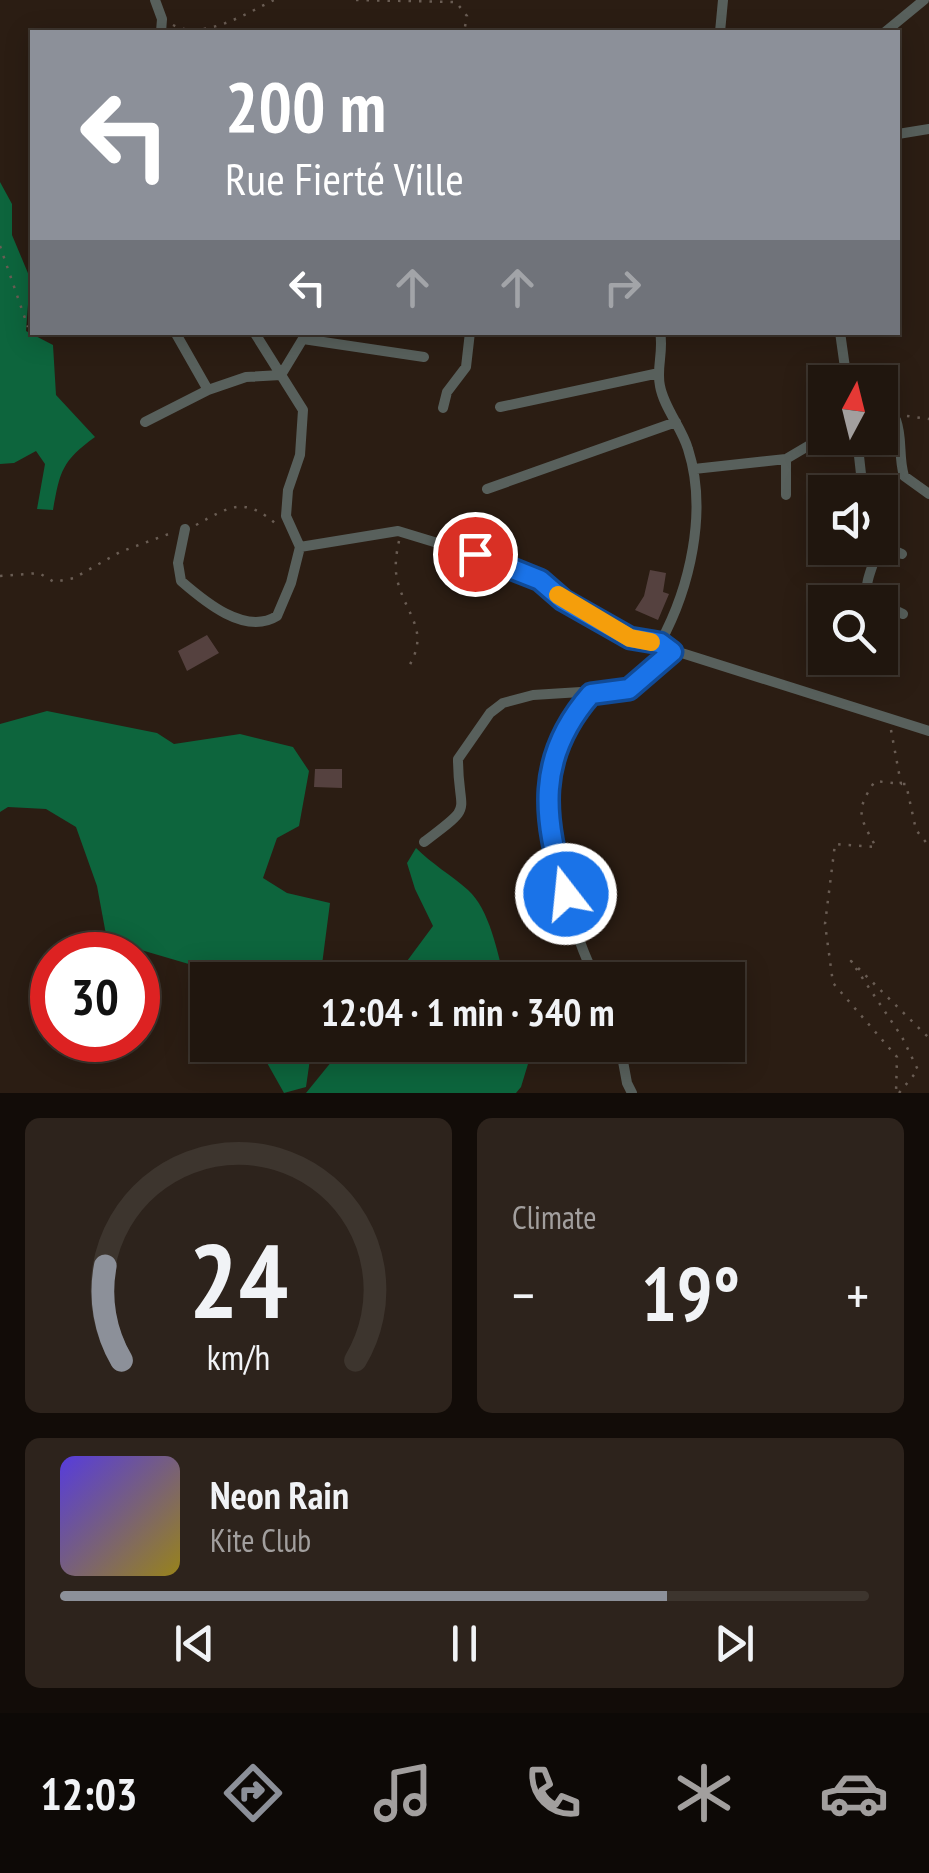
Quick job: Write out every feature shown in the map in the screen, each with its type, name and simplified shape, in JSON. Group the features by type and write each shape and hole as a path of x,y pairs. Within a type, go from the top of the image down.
{"street":[{"path":"155,0 162,19 161,30"},
{"path":"720,30 723,0"},
{"path":"887,30 917,2"},
{"path":"900,134 929,129"},
{"path":"178,335 208,390"},
{"path":"185,529 178,563 181,580 231,617 266,621 277,616 300,547 286,516 288,490 300,455 303,410 256,335"},
{"path":"443,408 446,392 466,367 470,335"},
{"path":"660,643 675,608 694,542 694,469 660,389 661,335"},
{"path":"840,335 845,365"},
{"path":"281,375 305,336 424,357"},
{"path":"500,407 659,373"},
{"path":"146,422 208,390 246,377 281,375"},
{"path":"488,489 676,422"},
{"path":"694,469 786,459 808,446"},
{"path":"898,448 904,476 929,494"},
{"path":"786,459 786,494"},
{"path":"300,547 398,530 500,562 540,580 563,600 630,638 660,643 672,652 929,731"},
{"path":"898,553 902,554"},
{"path":"898,611 903,614"},
{"path":"424,842 459,816 464,799 458,758 496,706 533,695 629,689 672,652"},
{"path":"589,962 573,926 552,848 548,803 553,755 591,694"},
{"path":"623,1062 632,1093"}],"path":[{"path":"190,30 225,24 274,0"},
{"path":"356,0 456,2 467,16 464,30"},
{"path":"162,19 182,30"},
{"path":"0,246 28,327"},
{"path":"898,419 929,418"},
{"path":"0,576 39,573 54,582 74,578 120,552 185,529 225,507 245,506 278,525"},
{"path":"398,530 398,584 420,639 408,668"},
{"path":"889,719 901,784"},
{"path":"897,1093 896,1056 833,983 825,924 835,844 876,847 860,818 861,802 875,780 906,784 916,830 929,846 925,853"},
{"path":"897,1093 918,1070 902,1038 851,961 929,1038"}],"green space":[{"path":"0,182 12,204 12,235 30,278 26,331 53,345 56,395 95,437 64,468 53,510 37,509 45,464 36,451 14,463 0,464"},
{"path":"47,711 157,733 174,744 240,734 293,747 309,771 299,826 277,838 263,878 287,893 330,903 322,962 190,964 160,956 160,932 106,932 97,886 76,827 46,809 8,807 0,812 0,724"},
{"path":"416,848 476,898 500,962 406,962 433,926 407,863"},
{"path":"267,1062 310,1062 306,1087 284,1093"},
{"path":"331,1062 529,1062 516,1093 306,1093"}],"building":[{"path":"650,570 666,573 663,592 669,594 658,620 635,610 644,596"},
{"path":"207,635 219,653 187,671 178,651"},
{"path":"315,769 342,769 342,788 314,787"}],"slow traffic":[{"path":"558,595 630,638 651,642"}],"route":[{"path":"475,554 540,580 563,600 630,638 660,643 672,652 629,689 591,694 558,742 549,779 548,825 566,894"}]}
